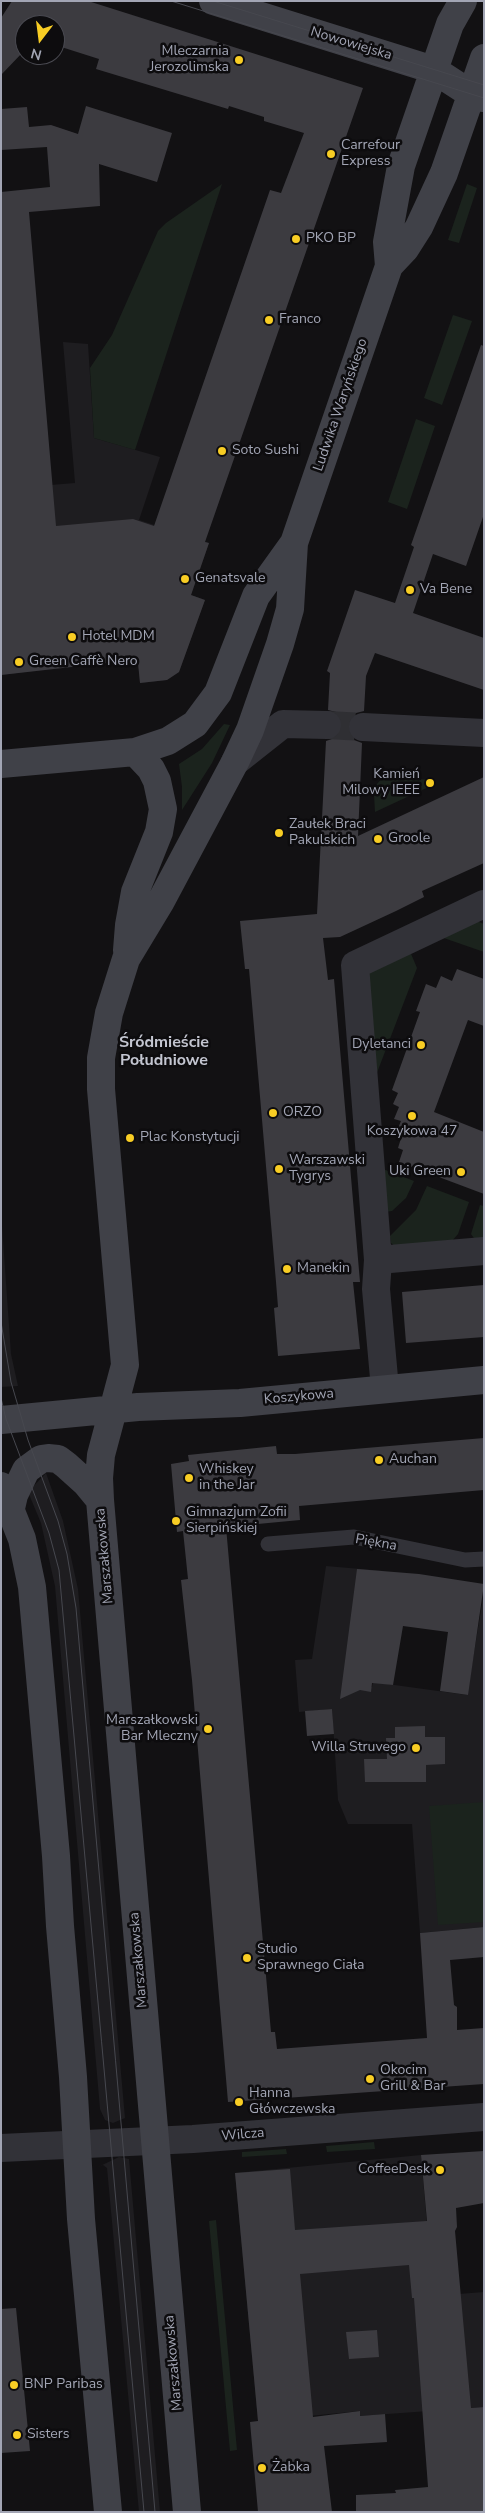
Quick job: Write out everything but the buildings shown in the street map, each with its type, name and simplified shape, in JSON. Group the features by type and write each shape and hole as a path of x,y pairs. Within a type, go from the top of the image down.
{"main road":[{"name":"Nowowiejska","path":"213,1 434,70 477,96"},
{"name":"Ludwika Waryńskiego","path":"235,762 264,692 288,618 294,543 389,266 387,242 401,166 450,24 463,1"},
{"name":"Ludwika Waryńskiego","path":"389,266 405,249 419,227 444,173 477,96 484,58"},
{"name":"Ludwika Waryńskiego","path":"135,752 182,733 195,724 208,709 218,693 256,596 294,543"},
{"path":"1,764 135,752 151,769 157,781 163,809 159,832 135,892 129,925 126,959 109,1012 101,1058 101,1090 125,1365 113,1410 1,1420"},
{"path":"126,959 161,901 235,762"},
{"name":"Koszykowa","path":"113,1410 240,1403 484,1380"},
{"name":"Marszałkowska","path":"113,1410 101,1455 98,1478 187,2512"},
{"path":"100,1500 86,1483 66,1465 58,1460 48,1458 41,1459 26,1470 17,1488 6,1497 26,1553 32,1587 56,1856 81,2219 108,2512"}],"street":[{"path":"235,762 283,724 327,725"},
{"path":"363,727 484,733"},
{"path":"384,1389 376,1289 378,1260 355,965 484,904"},
{"path":"378,1260 484,1251"},
{"name":"Wilcza","path":"1,2148 154,2140 484,2117"}],"lane":[{"name":"Piękna","path":"268,1544 354,1538 465,1560 484,1559"}],"shaded area":[{"path":"222,184 135,450 94,438 90,368 112,335 158,231 166,223"},
{"path":"467,184 477,188 459,243 448,240"},
{"path":"453,315 472,321 442,405 424,398"},
{"path":"63,342 88,344 94,438 160,457 139,520 209,543 191,595 205,600 179,672 167,680 140,683 138,662 115,662 114,665 106,663 83,667 81,665 1,675 1,489 75,483"},
{"path":"416,419 435,426 407,509 388,502"},
{"path":"224,724 230,725 212,763 182,810 179,764 202,749"},
{"path":"383,777 434,780 435,784 375,812 374,795 377,784"},
{"path":"474,920 484,924 484,952 438,936"},
{"path":"409,949 417,968 375,1078 366,970"},
{"path":"383,1169 414,1181 406,1198 392,1211 385,1212"},
{"path":"427,1186 469,1202 458,1234 452,1241 396,1247 391,1243 390,1236 416,1210"},
{"path":"480,1205 484,1206 484,1241 476,1241 471,1234"},
{"path":"1,1211 11,1354 18,1386 1,1387"},
{"path":"46,1473 63,1521 78,1589 125,2118 113,2123 105,2120 100,2109 55,1586 41,1523 28,1492"},
{"path":"326,1566 384,1571 368,1686 372,1687 373,1682 467,1695 484,1592 484,1927 420,1933 412,1824 348,1824 338,1800 332,1709 299,1712 295,1660 312,1659"},
{"path":"484,1802 484,1922 438,1925 429,1806"},
{"path":"374,2142 375,2149 327,2152 326,2146"},
{"path":"286,2149 287,2154 242,2157 242,2152"},
{"path":"421,2155 433,2296 484,2292 484,2407 360,2416 360,2411 258,2421 235,2173"},
{"path":"119,2157 129,2159 160,2512 139,2512 107,2168 103,2165 98,2167"},
{"path":"216,2220 237,2450 230,2451 209,2221"}],"tunnel":[{"path":"327,725 363,727"}],"tram line":[{"path":"171,1 484,98"},
{"path":"213,1 484,85"},
{"path":"1,1322 11,1382 28,1440 58,1521 67,1554 76,1608 155,2512"},
{"path":"1,1398 6,1419 49,1533 59,1570 144,2512"}],"place":[{"name":"Mleczarnia Jerozolimska","path":"239,60"},
{"name":"Carrefour Express","path":"331,154"},
{"name":"PKO BP","path":"296,239"},
{"name":"Franco","path":"269,320"},
{"name":"Soto Sushi","path":"222,451"},
{"name":"Genatsvale","path":"185,579"},
{"name":"Va Bene","path":"410,590"},
{"name":"Hotel MDM","path":"72,637"},
{"name":"Green Caffè Nero","path":"19,662"},
{"name":"Kamień Milowy IEEE","path":"430,783"},
{"name":"Zaułek Braci Pakulskich","path":"279,833"},
{"name":"Groole","path":"378,839"},
{"name":"Dyletanci","path":"421,1045"},
{"name":"ORZO","path":"273,1113"},
{"name":"Koszykowa 47","path":"412,1116"},
{"name":"Plac Konstytucji","path":"130,1138"},
{"name":"Warszawski Tygrys","path":"279,1169"},
{"name":"Uki Green","path":"461,1172"},
{"name":"Manekin","path":"287,1269"},
{"name":"Auchan","path":"379,1460"},
{"name":"Whiskey in the Jar","path":"189,1478"},
{"name":"Gimnazjum Zofii Sierpińskiej","path":"176,1521"},
{"name":"Marszałkowski Bar Mleczny","path":"208,1729"},
{"name":"Willa Struvego","path":"416,1748"},
{"name":"Studio Sprawnego Ciała","path":"247,1958"},
{"name":"Okocim Grill & Bar","path":"370,2079"},
{"name":"Hanna Główczewska","path":"239,2102"},
{"name":"CoffeeDesk","path":"440,2170"},
{"name":"BNP Paribas","path":"14,2385"},
{"name":"Sisters","path":"17,2435"},
{"name":"Żabka","path":"262,2468"}],"district":[{"name":"Śródmieście Południowe","path":"164,1052"}]}
